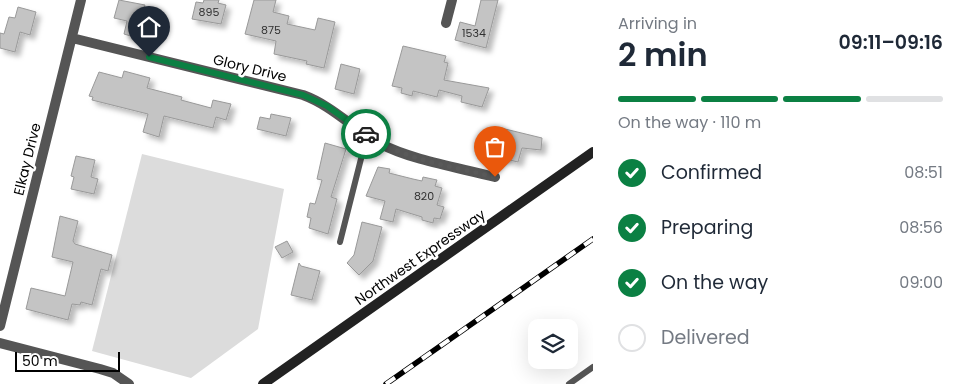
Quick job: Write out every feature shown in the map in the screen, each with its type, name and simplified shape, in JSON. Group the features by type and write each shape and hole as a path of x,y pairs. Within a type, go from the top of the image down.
{"main road":[{"name":"Northwest Expressway","path":"263,384 593,152"}],"street":[{"name":"Elkay Drive","path":"0,326 81,0"},
{"path":"446,23 452,0"},
{"name":"Glory Drive","path":"72,38 303,95 327,106 383,145 404,153 495,177"},
{"path":"0,344 113,373 129,384"}],"lane":[{"path":"340,242 367,135"},
{"path":"569,384 593,368"}],"shaded area":[{"path":"142,154 284,189 258,329 191,378 92,351"}],"building":[{"path":"119,0 145,5 137,38 124,34 127,21 114,18"},
{"path":"204,0 219,0 218,3 226,5 221,24 192,19 196,2 203,3"},
{"path":"254,0 276,0 273,12 289,16 287,24 315,30 318,18 335,22 324,68 306,64 307,61 274,54 276,41 245,34"},
{"path":"481,0 498,0 486,48 455,40 460,22 475,26"},
{"path":"18,7 36,12 30,35 20,32 15,52 0,48 0,33 4,34 9,17 15,18"},
{"path":"403,46 446,56 444,62 448,63 444,80 489,88 482,107 461,102 462,96 439,90 437,97 413,91 412,96 401,93 402,88 392,86"},
{"path":"341,64 360,69 354,94 335,89"},
{"path":"124,71 150,78 147,88 182,97 181,100 211,108 213,100 231,104 226,120 216,117 213,128 164,116 159,137 143,132 148,114 92,100 93,97 89,96 99,72 122,78"},
{"path":"271,114 291,118 286,136 257,129 260,117 270,119"},
{"path":"501,128 542,138 541,150 522,148 518,162 484,154 488,137 498,140"},
{"path":"325,143 346,149 331,197 337,199 328,234 309,228 311,218 307,217 310,203 315,204 322,180 317,179"},
{"path":"76,156 95,160 91,177 98,179 94,194 71,189 74,177 71,176"},
{"path":"378,167 390,169 389,173 422,181 423,177 437,180 435,186 442,188 437,205 444,207 440,219 434,218 433,223 422,220 422,217 396,209 393,222 380,219 385,201 366,196"},
{"path":"60,216 78,221 73,241 75,244 112,255 108,271 101,269 92,305 81,302 80,305 72,304 68,320 26,309 31,288 65,296 73,262 52,257"},
{"path":"362,222 382,227 373,261 359,275 347,263 354,255"},
{"path":"287,241 293,252 282,258 275,247"},
{"path":"299,263 301,266 320,271 312,300 291,295"}],"railway":[{"path":"386,384 593,239"}],"way so far":[{"path":"366,134 383,145 404,153 495,177"}],"route":[{"path":"149,57 303,95 327,106 366,134"}]}
